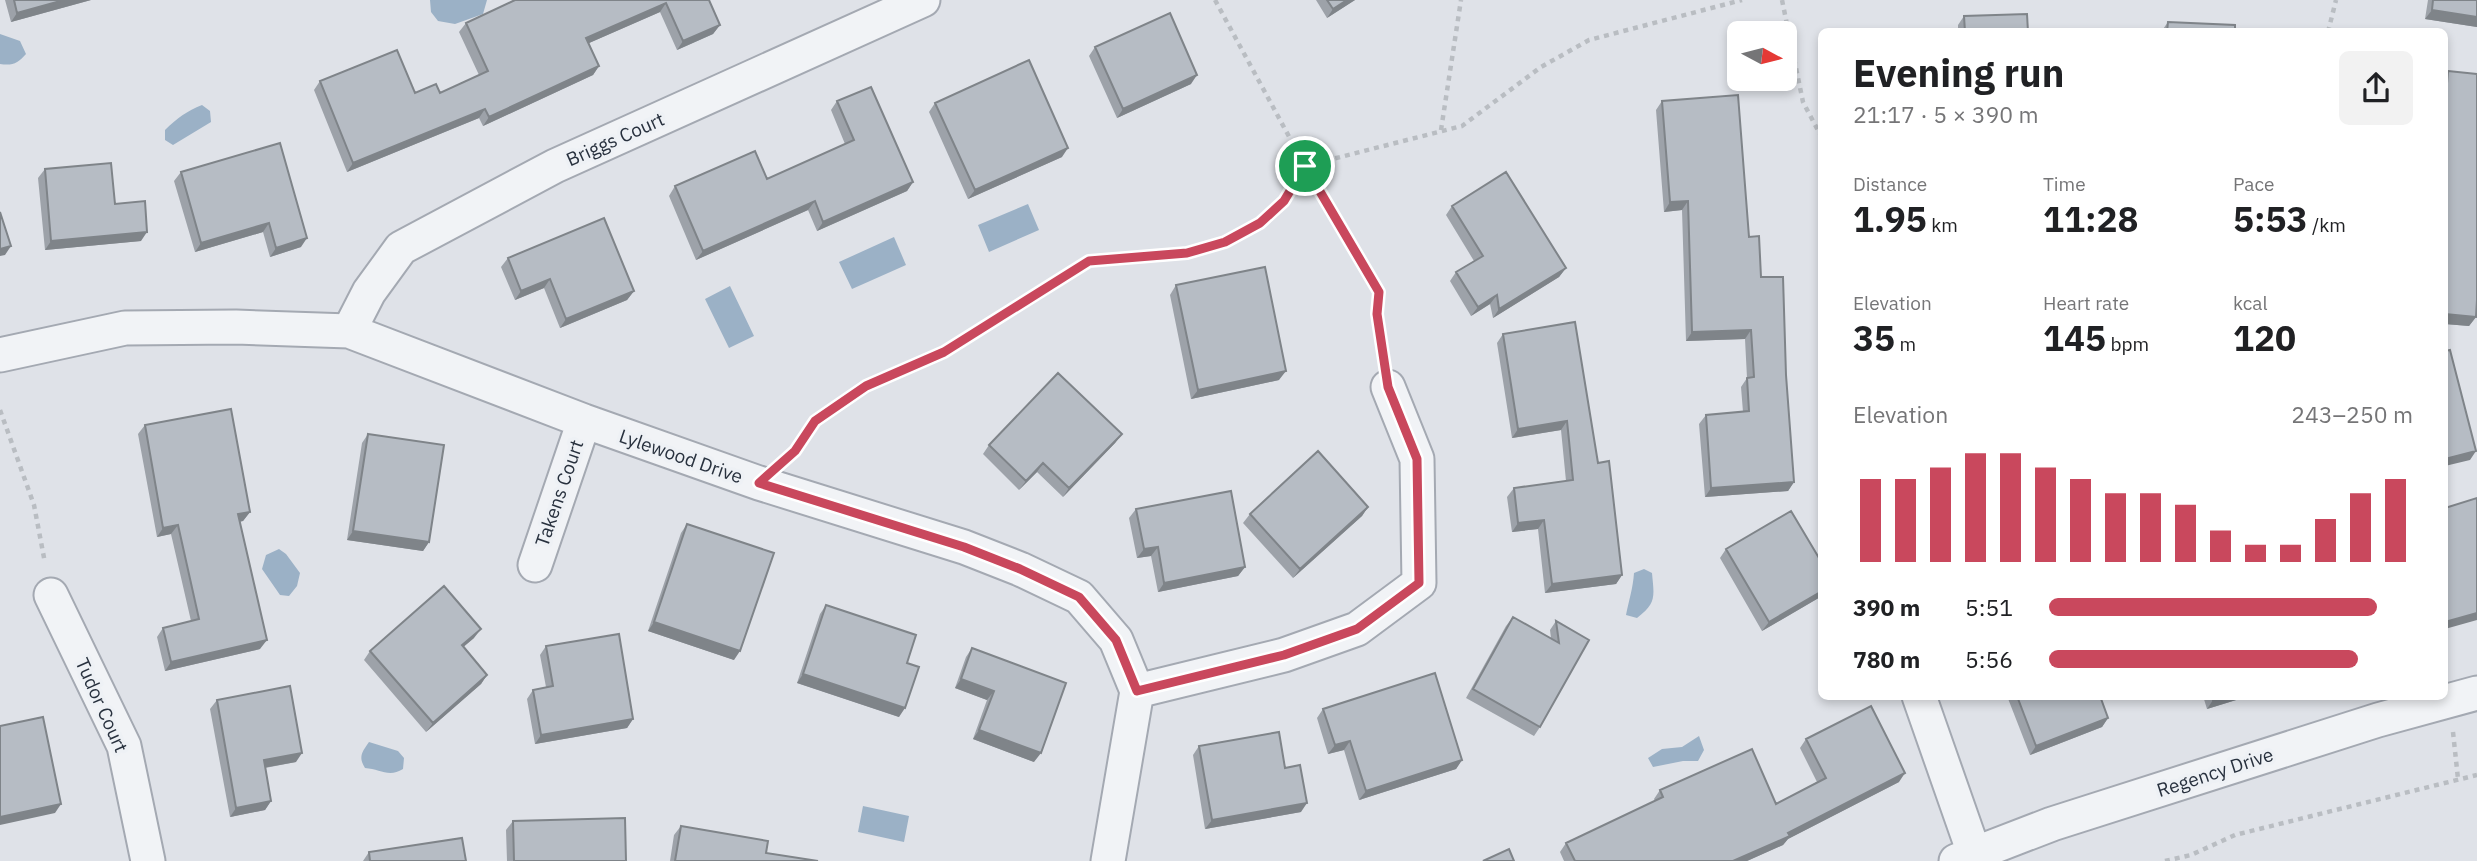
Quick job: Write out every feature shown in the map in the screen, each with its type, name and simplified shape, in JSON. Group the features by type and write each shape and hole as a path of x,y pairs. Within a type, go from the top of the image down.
{"street":[{"name":"Briggs Court","path":"349,331 369,292 401,248 555,166 923,0"},
{"name":"Lylewood Drive","path":"0,355 125,328 236,327 349,331 584,421 759,483 964,547 1020,569 1079,597 1116,640 1137,691"},
{"path":"1108,861 1137,691 1284,655 1357,629 1419,583 1417,459 1388,387"},
{"name":"Takens Court","path":"535,565 584,421"},
{"name":"Tudor Court","path":"51,595 124,746 148,861"},
{"path":"1920,700 1965,857"},
{"name":"Regency Drive","path":"1965,857 2375,708 2434,700"}],"path":[{"path":"1215,0 1305,166 1379,292 1377,314 1388,387"},
{"path":"1441,130 1461,0"},
{"path":"759,483 795,451 815,421 866,386 944,352 1089,261 1187,253 1225,242 1260,223 1284,201 1305,166 1462,126 1541,67 1589,40 1742,0"},
{"path":"1782,0 1803,102 1818,130"},
{"path":"2329,28 2336,0"},
{"path":"0,410 34,505 51,595"},
{"path":"2458,779 2463,696"},
{"path":"2165,861 2191,855 2235,835 2477,775"}],"water":[{"path":"430,0 487,0 483,14 455,24 438,21 431,12"},
{"path":"0,34 20,41 26,54 18,62 0,64"},
{"path":"202,105 210,111 211,122 173,145 165,140 165,130 169,126 187,112"},
{"path":"1028,204 1039,230 989,252 978,225"},
{"path":"894,237 906,265 852,289 839,262"},
{"path":"730,286 754,336 729,348 705,299"},
{"path":"279,549 300,573 297,586 289,596 280,595 262,569 266,555"},
{"path":"1644,569 1652,573 1653,599 1637,618 1626,615 1634,573"},
{"path":"1699,736 1704,750 1698,761 1653,767 1648,758 1662,749 1682,747"},
{"path":"369,742 398,751 404,758 403,769 389,773 365,768 362,755"},
{"path":"863,806 909,816 904,842 858,832"}],"building":[{"path":"14,0 64,0 17,13"},
{"path":"515,0 709,0 720,25 683,41 666,3 586,38 599,66 489,117 485,109 353,163 320,81 397,50 415,93 436,84 440,93 488,71 466,23"},
{"path":"1327,0 1347,0 1333,9"},
{"path":"2433,0 2477,0 2477,17 2432,10"},
{"path":"1170,13 1197,75 1123,109 1095,47"},
{"path":"2027,14 2028,28 1965,28 1964,16"},
{"path":"2168,22 2235,25 2235,28 2167,28"},
{"path":"1029,60 1068,148 975,190 935,103"},
{"path":"2448,71 2477,74 2476,317 2448,314"},
{"path":"871,87 913,182 823,222 815,201 703,251 675,186 755,151 767,179 854,140 837,101"},
{"path":"1738,95 1749,237 1759,236 1761,277 1783,277 1786,375 1794,482 1711,488 1706,415 1749,411 1747,378 1754,377 1751,330 1692,332 1688,201 1670,202 1662,101"},
{"path":"280,143 307,238 276,248 269,223 201,243 181,172"},
{"path":"111,163 115,204 145,201 147,232 51,241 45,169"},
{"path":"1506,172 1566,268 1499,309 1497,295 1478,307 1456,272 1483,256 1452,206"},
{"path":"0,212 11,246 0,249"},
{"path":"604,218 634,291 566,319 550,279 521,291 508,258"},
{"path":"1265,267 1286,371 1198,390 1176,285"},
{"path":"1575,322 1598,463 1609,461 1622,575 1552,584 1544,520 1518,523 1514,488 1573,480 1567,421 1518,429 1503,334"},
{"path":"2448,350 2476,451 2448,458"},
{"path":"1058,373 1122,434 1069,488 1043,463 1026,481 989,445"},
{"path":"231,409 250,512 238,514 267,640 171,662 163,628 199,619 178,525 163,528 145,425"},
{"path":"368,434 444,445 429,542 353,531"},
{"path":"1318,451 1368,507 1300,569 1250,514"},
{"path":"1231,491 1245,567 1164,583 1158,547 1144,549 1136,509"},
{"path":"2477,498 2477,613 2448,621 2448,507"},
{"path":"1791,511 1818,556 1818,593 1769,622 1726,549"},
{"path":"687,524 774,553 740,651 654,622"},
{"path":"444,586 481,629 462,645 487,675 433,723 370,651"},
{"path":"826,605 916,635 907,663 919,667 905,708 803,674"},
{"path":"1513,617 1559,643 1556,621 1589,640 1540,727 1473,689"},
{"path":"619,634 633,719 541,735 533,690 553,686 546,646"},
{"path":"972,648 1066,683 1041,753 979,730 994,691 961,679"},
{"path":"1435,673 1462,760 1366,791 1350,741 1335,745 1323,709"},
{"path":"290,686 302,753 264,760 271,801 236,808 217,700"},
{"path":"2019,700 2101,700 2108,718 2036,746"},
{"path":"1871,706 1905,773 1788,833 1790,836 1733,861 1575,861 1566,843 1663,797 1660,790 1752,749 1776,804 1826,778 1806,739"},
{"path":"43,717 61,804 0,817 0,726"},
{"path":"1279,732 1285,768 1300,765 1307,803 1212,820 1199,746"},
{"path":"625,818 626,861 514,861 513,821"},
{"path":"681,826 768,841 766,853 818,861 675,861"},
{"path":"462,838 466,861 370,861 369,852"},
{"path":"1509,849 1514,861 1483,861"}],"route":[{"path":"1305,166 1379,292 1377,314 1388,387 1417,459 1419,583 1357,629 1284,655 1137,691 1116,640 1079,597 1020,569 964,547 759,483 795,451 815,421 866,386 944,352 1089,261 1187,253 1225,242 1260,223 1284,201 1305,166"}]}
